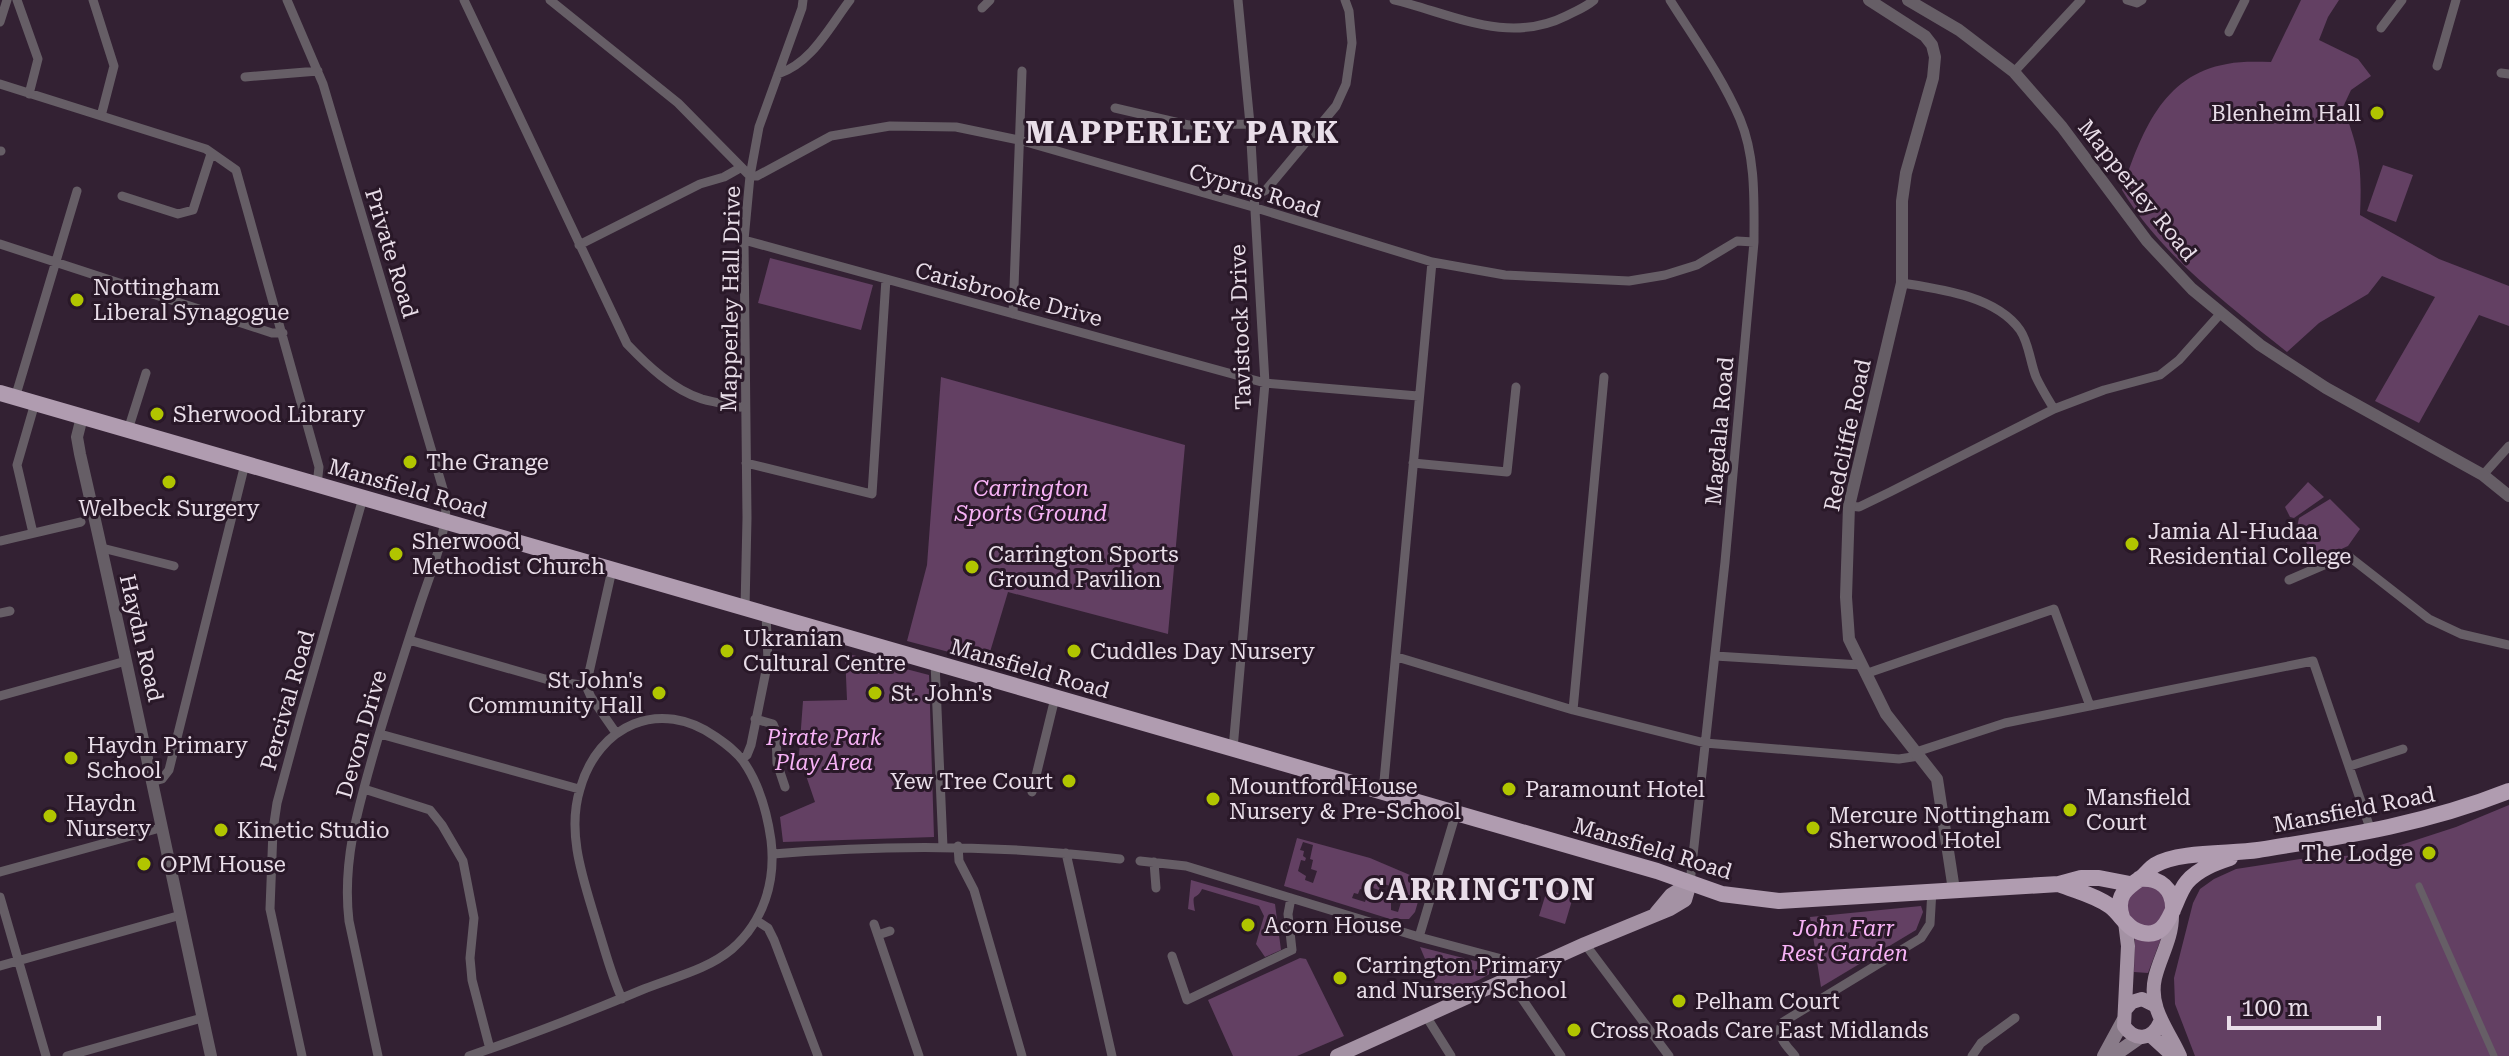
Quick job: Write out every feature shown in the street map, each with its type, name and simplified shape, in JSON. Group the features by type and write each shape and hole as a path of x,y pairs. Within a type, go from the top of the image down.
{"highway":[{"name":"Mansfield Road","path":"8,396 1657,871 1688,892 1804,902 1932,890 2059,884 2081,878 2134,882 2151,879 2165,886 2173,899 2172,913"},
{"name":"Mansfield Road","path":"2134,882 2156,864 2205,854 2253,851 2430,819 2509,791"},
{"name":"Mansfield Road","path":"2059,884 2101,900 2135,930 2149,933 2162,928 2181,890 2199,871 2253,851"},
{"path":"2123,919 2120,900 2134,882"}],"main road":[{"path":"1339,1056 1655,913 1671,895 1688,892"},
{"path":"2172,913 2170,936 2155,977 2156,1006 2160,1022 2180,1056"},
{"path":"2123,919 2128,946 2126,1030 2145,1036 2173,1056"},
{"path":"2104,1056 2132,1002 2142,999 2156,1006"},
{"path":"2113,1056 2145,1036 2160,1022"}],"street":[{"path":"0,22 7,0"},
{"path":"17,0 38,59 29,94"},
{"path":"93,0 114,66 101,116"},
{"name":"Private Road","path":"287,0 318,71 440,477 446,499 446,522"},
{"path":"464,0 627,344 643,361 685,392 701,399 745,408"},
{"path":"550,0 678,103 750,176"},
{"name":"Mapperley Hall Drive","path":"745,608 744,240 750,176 759,127 803,0"},
{"path":"778,74 819,45 850,0"},
{"path":"982,8 990,0"},
{"name":"Tavistock Drive","path":"1233,749 1265,383 1250,124 1238,0"},
{"path":"1253,202 1336,106 1346,84 1352,43 1345,0"},
{"path":"1394,0 1472,24 1501,29 1556,21 1594,0"},
{"name":"Magdala Road","path":"1670,0 1741,120 1751,168 1754,242 1715,656 1688,892"},
{"name":"Redcliffe Road","path":"1869,0 1925,36 1932,45 1935,57 1933,78 1906,173 1902,201 1902,283 1849,506 1846,573 1849,639 1886,714 1934,773 1939,786 1954,890"},
{"path":"2014,72 2081,0"},
{"path":"2127,0 2142,0"},
{"path":"2229,32 2245,0"},
{"path":"2381,28 2402,0"},
{"path":"2437,66 2456,0"},
{"name":"Mapperley Road","path":"1916,2 2014,72 2062,127 2147,241 2192,289 2260,345 2298,371 2483,475 2509,496"},
{"path":"245,77 318,71"},
{"path":"1013,314 1022,71"},
{"path":"0,84 206,149 236,170 319,467 317,485"},
{"path":"1115,108 1188,125 1250,124"},
{"name":"Cyprus Road","path":"750,176 757,176 831,136 857,130 956,127 1019,140 1253,202 1432,262 1505,275 1629,281 1665,275 1697,265 1737,241 1754,242"},
{"path":"122,196 178,214 193,210 211,154"},
{"path":"579,245 700,184 724,177 740,168"},
{"path":"8,396 57,263 77,191"},
{"name":"Carisbrooke Drive","path":"744,240 1265,383 1418,396"},
{"path":"0,244 272,333 283,333"},
{"path":"1383,792 1432,262"},
{"path":"746,463 872,494 886,279"},
{"path":"1902,283 1943,290 1986,305 2006,316 2020,331 2037,380 2054,409"},
{"path":"1849,506 1859,507 2054,409 2104,390 2160,375 2179,360 2221,313"},
{"path":"128,430 146,373"},
{"path":"1573,710 1604,377"},
{"path":"1413,463 1507,472 1516,387"},
{"path":"33,533 17,465 35,403"},
{"name":"Haydn Road","path":"82,417 77,437 211,1056"},
{"path":"2483,475 2509,446"},
{"path":"151,782 162,779 169,770 245,464"},
{"name":"Percival Road","path":"302,1056 270,909 273,830 277,803 300,718 363,498"},
{"path":"0,541 81,522"},
{"name":"Devon Drive","path":"378,1056 352,937 347,902 349,856 364,789 446,522"},
{"path":"102,548 174,566"},
{"path":"2289,580 2347,555 2429,619 2461,634 2509,645"},
{"path":"612,570 586,686 616,733"},
{"path":"1715,656 1863,670 2054,609 2090,706"},
{"path":"742,759 751,745 765,683 768,661 766,614"},
{"path":"409,640 545,679 586,686"},
{"path":"1397,657 1573,710 1705,743 1899,759 2005,723 2313,661 2371,831"},
{"path":"0,696 126,661"},
{"path":"935,663 943,847"},
{"path":"1032,792 1055,698"},
{"path":"469,1056 622,999 717,959 732,949 757,921 772,879 773,854 764,805 757,786 742,759 709,732 675,719 640,721 616,733 604,742 593,758 579,789 574,830 578,854 622,999"},
{"path":"755,719 773,724 776,731 775,763 785,787"},
{"path":"380,734 579,789"},
{"path":"2350,766 2403,749"},
{"path":"364,789 430,810 463,861 474,918 470,958 472,980 490,1049"},
{"path":"1419,937 1456,813"},
{"path":"0,872 160,828"},
{"path":"958,846 959,861 974,890 1022,1056"},
{"path":"773,854 845,848 958,846 1120,859"},
{"path":"1066,853 1112,1056"},
{"path":"1140,861 1172,864 1502,959 1510,963 1514,976 1561,1056"},
{"path":"1154,862 1156,888"},
{"path":"2419,886 2494,1056"},
{"path":"1795,1056 1779,1032 1786,1018 1921,938 1930,924 1932,890"},
{"path":"0,897 46,1056"},
{"path":"1172,956 1187,1000 1292,950 1288,914 1291,898"},
{"path":"0,966 181,915"},
{"path":"757,921 768,928 774,940 817,1054 806,1056"},
{"path":"874,924 919,1056"},
{"path":"878,935 890,931"},
{"path":"1585,944 1669,1056"},
{"path":"1426,1016 1451,1056"},
{"path":"67,1056 202,1018"},
{"path":"1972,1056 1981,1043 2015,1018"}],"green space":[{"path":"2301,0 2339,0 2319,40 2358,59 2371,76 2351,90 2343,107 2359,160 2360,215 2439,259 2509,286 2509,326 2479,315 2419,423 2375,401 2435,297 2382,276 2368,294 2319,323 2287,352 2176,258 2122,190 2146,128 2170,94 2186,80 2205,70 2233,63 2271,62"},
{"path":"2383,165 2413,175 2396,222 2367,211"},
{"path":"770,258 873,285 861,330 758,303"},
{"name":"Carrington Sports Ground","path":"941,377 1185,445 1168,634 1008,592 987,662 907,641 927,565"},
{"path":"2308,482 2324,497 2294,518 2290,517 2285,507"},
{"path":"2330,499 2360,529 2348,546 2317,560 2297,527 2299,518"},
{"name":"Pirate Park Play Area","path":"845,653 929,675 934,837 783,842 780,817 815,802 799,755 803,701 847,700"},
{"path":"2509,805 2509,1056 2195,1056 2175,1004 2174,978 2193,903 2200,889 2236,869 2300,859 2373,854 2456,827"},
{"path":"1297,838 1370,858 1417,878 1422,888 1415,912 1409,919 1390,919 1284,886","holes":["1303,842 1313,845 1311,869 1317,871 1313,883 1305,880 1306,876 1298,871 1301,860 1305,861 1306,858 1304,851 1300,850","1381,883 1393,887 1391,895 1402,899 1398,912 1391,910 1391,898 1382,895 1380,902 1367,896 1365,902 1352,898 1360,889 1369,892 1370,887 1379,890"]},
{"path":"1191,880 1275,904 1281,950 1265,957 1256,944 1264,916 1259,906 1202,889 1194,898 1195,911 1188,909"},
{"path":"2143,885 2162,891 2168,905 2159,923 2146,928 2127,917 2126,899"},
{"path":"1547,890 1573,897 1565,924 1539,916"},
{"name":"John Farr Rest Garden","path":"1921,906 1923,912 1916,930 1821,987 1810,917"},
{"path":"2162,936 2148,973 2134,972 2135,937"},
{"path":"1420,947 1499,968 1468,985 1443,988 1436,985"},
{"path":"1300,958 1306,959 1344,1036 1297,1056 1233,1056 1208,1000"}],"place":[{"name":"Blenheim Hall","path":"2377,113"},
{"name":"Nottingham Liberal Synagogue","path":"77,300"},
{"name":"Sherwood Library","path":"157,414"},
{"name":"The Grange","path":"410,462"},
{"name":"Welbeck Surgery","path":"169,482"},
{"name":"Jamia Al-Hudaa Residential College","path":"2132,544"},
{"name":"Sherwood Methodist Church","path":"396,554"},
{"name":"Carrington Sports Ground Pavilion","path":"972,567"},
{"name":"Ukranian Cultural Centre","path":"727,651"},
{"name":"Cuddles Day Nursery","path":"1074,651"},
{"name":"St John's Community Hall","path":"659,693"},
{"name":"St. John's","path":"875,693"},
{"name":"Haydn Primary School","path":"71,758"},
{"name":"Yew Tree Court","path":"1069,781"},
{"name":"Paramount Hotel","path":"1509,789"},
{"name":"Mountford House Nursery & Pre-School","path":"1213,799"},
{"name":"Mansfield Court","path":"2070,810"},
{"name":"Haydn Nursery","path":"50,816"},
{"name":"Mercure Nottingham Sherwood Hotel","path":"1813,828"},
{"name":"Kinetic Studio","path":"221,830"},
{"name":"The Lodge","path":"2429,853"},
{"name":"OPM House","path":"144,864"},
{"name":"Acorn House","path":"1248,925"},
{"name":"Carrington Primary and Nursery School","path":"1340,978"},
{"name":"Pelham Court","path":"1679,1001"},
{"name":"Cross Roads Care East Midlands","path":"1574,1030"}],"district":[{"name":"MAPPERLEY PARK","path":"1183,133"},
{"name":"CARRINGTON","path":"1480,890"}]}
